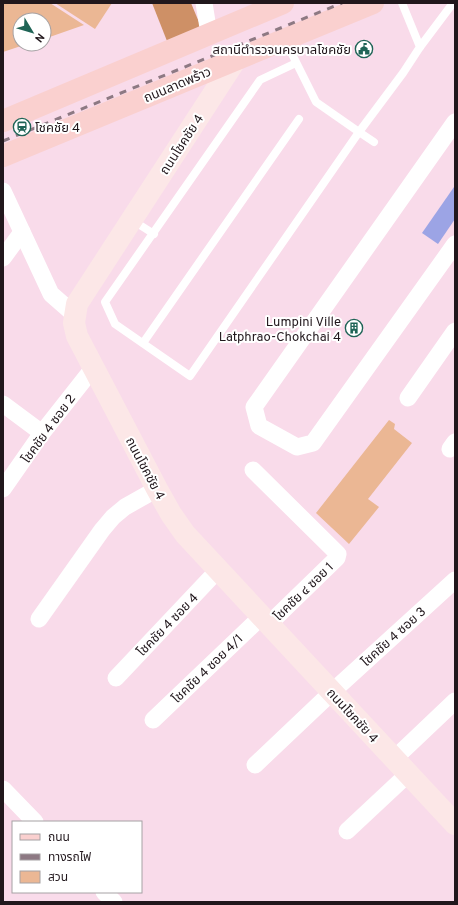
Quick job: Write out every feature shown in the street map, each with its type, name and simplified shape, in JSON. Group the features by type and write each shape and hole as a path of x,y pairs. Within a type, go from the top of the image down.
{"main road":[{"path":"3,121 283,3"},
{"name":"ถนนลาดพร้าว","path":"3,156 373,3"},
{"name":"ถนนโชคชัย 4","path":"236,59 77,304 74,324 77,336 170,514 185,534 455,824"}],"street":[{"path":"204,3 209,34"},
{"path":"455,122 254,407 259,426 297,447 313,443 455,244"},
{"path":"3,191 51,294 75,314"},
{"path":"3,258 22,232"},
{"path":"408,398 455,331"},
{"name":"โชคชัย 4 ซอย 2","path":"3,489 42,433 94,367"},
{"path":"3,404 42,433"},
{"name":"โชคชัย ๔ ซอย 1","path":"253,470 338,554 337,558 265,621"},
{"path":"39,619 102,530 125,507 157,489"},
{"name":"โชคชัย 4 ซอย 4","path":"116,678 218,570"},
{"name":"โชคชัย 4 ซอย 3","path":"255,765 332,692 455,580"},
{"name":"โชคชัย 4 ซอย 4/1","path":"153,720 265,621"},
{"path":"347,831 455,701"},
{"path":"3,789 34,821"},
{"path":"105,893 114,902"}],"lane":[{"path":"402,3 420,47"},
{"path":"296,62 260,80 207,154 154,234 105,302 115,324 190,376 359,132 403,73 420,47 454,3"},
{"path":"284,40 316,102 374,142"},
{"path":"143,343 299,119"},
{"path":"132,220 154,234"}],"green space":[{"path":"3,3 50,3 84,25 52,36 52,12 12,12 12,49 3,52"},
{"path":"55,3 112,3 95,29"},
{"path":"389,420 395,424 394,429 412,443 368,499 379,507 349,544 316,513"}],"shaded area":[{"path":"152,3 191,3 201,27 167,41"}],"water":[{"path":"454,187 455,219 438,244 422,233"}],"railway":[{"path":"3,141 342,3"}],"place":[{"name":"สถานีตำรวจนครบาลโชคชัย","path":"364,49"},
{"name":"โชคชัย 4","path":"22,127"},
{"name":"Lumpini Ville Latphrao-Chokchai 4","path":"354,328"}]}
